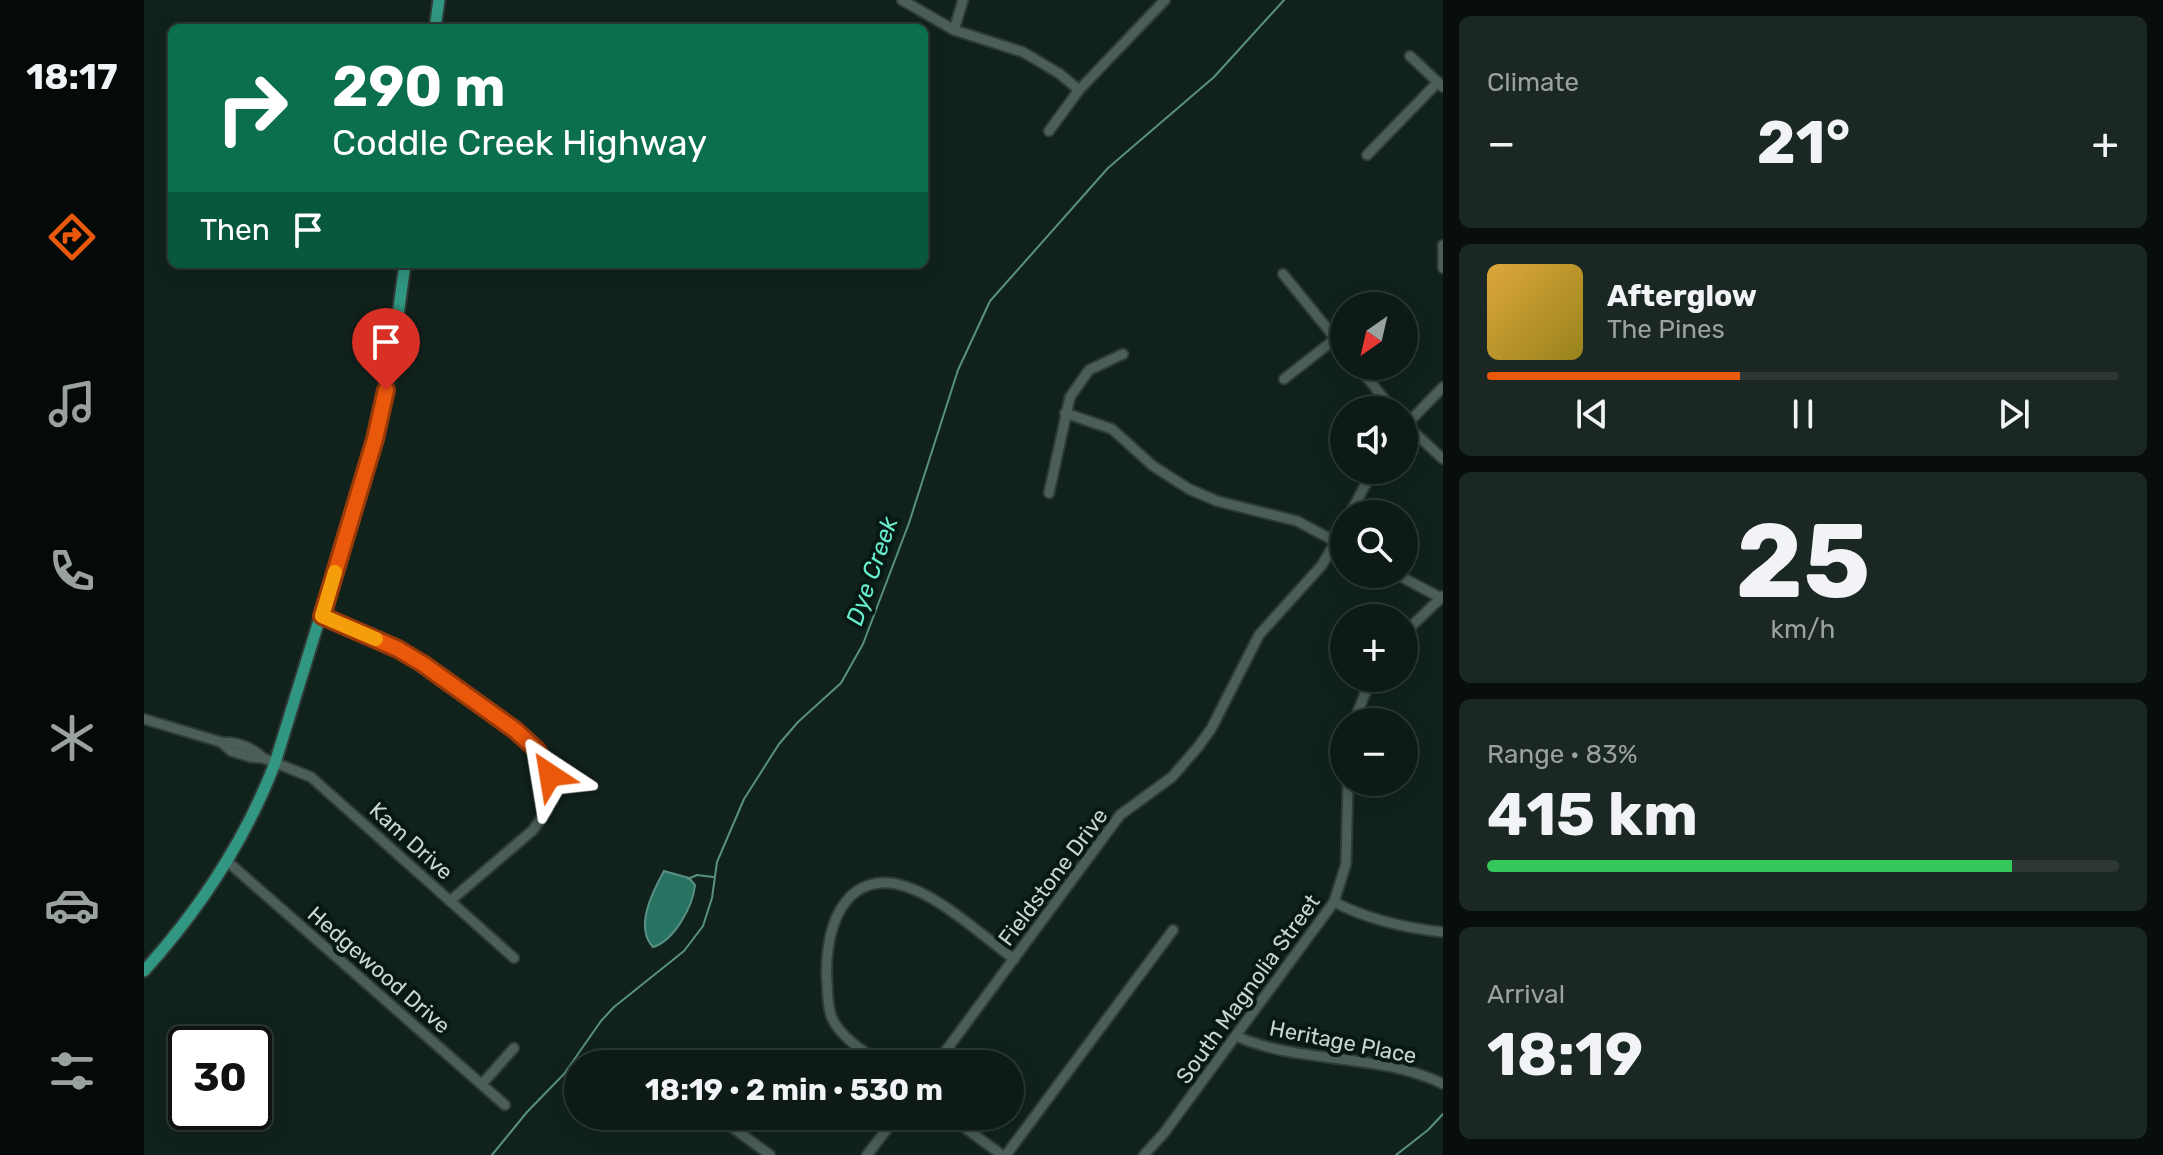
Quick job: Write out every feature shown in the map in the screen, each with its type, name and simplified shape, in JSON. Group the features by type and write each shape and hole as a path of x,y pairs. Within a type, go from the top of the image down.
{"main road":[{"path":"436,24 439,0"},
{"path":"144,971 171,941 228,862 265,790 375,439 391,366 404,268"}],"street":[{"path":"903,0 954,30 1023,52 1060,74 1079,90"},
{"path":"954,30 963,0"},
{"path":"1049,131 1079,90 1165,0"},
{"path":"1367,155 1440,85 1410,56"},
{"path":"1443,245 1443,268"},
{"path":"1283,274 1330,333"},
{"path":"1284,379 1330,343"},
{"path":"1049,493 1070,397 1089,370 1123,354"},
{"path":"1369,380 1382,396"},
{"path":"1418,411 1443,387"},
{"path":"1065,413 1112,429 1153,466 1189,489 1217,501 1288,518 1330,539"},
{"path":"1418,437 1443,459"},
{"name":"Fieldstone Drive","path":"946,1050 1120,815 1172,777 1198,747 1211,729 1259,635 1330,556"},
{"path":"1418,585 1442,597 1418,620"},
{"path":"322,616 398,649 423,664 515,730 537,750 550,775 547,810 533,830 450,901"},
{"name":"Kam Drive","path":"144,719 221,742 231,751 263,758 311,777 514,958"},
{"name":"South Magnolia Street","path":"1144,1155 1164,1133 1334,902 1346,864 1348,796"},
{"name":"Hedgewood Drive","path":"228,862 505,1105"},
{"path":"864,1050 839,1029 828,1004 826,968 829,936 841,907 855,893 871,885 888,883 905,886 936,901 1014,959"},
{"path":"1334,902 1383,922 1443,932"},
{"path":"969,1130 1004,1155 1173,930"},
{"name":"Heritage Place","path":"1236,1036 1259,1046 1401,1068 1443,1084"},
{"path":"482,1084 514,1048"},
{"path":"736,1130 770,1155"},
{"path":"867,1155 886,1130"}],"shaded area":[{"path":"664,871 689,878 695,885 691,903 681,922 668,938 653,947 645,930 645,919"}],"waterway":[{"name":"Dye Creek","path":"492,1155 527,1112 564,1074 601,1021 684,951 703,926 712,898 717,862 744,799 779,744 841,683 863,644 909,523 958,370 990,301 1108,168 1214,77 1284,0"},
{"path":"688,879 697,875 713,877"},
{"path":"1396,1155 1443,1114"}],"slow traffic":[{"path":"335,572 322,616 376,639"}],"route":[{"path":"386,390 375,439 322,616 398,649 423,664 515,730 537,750 550,775"}]}
